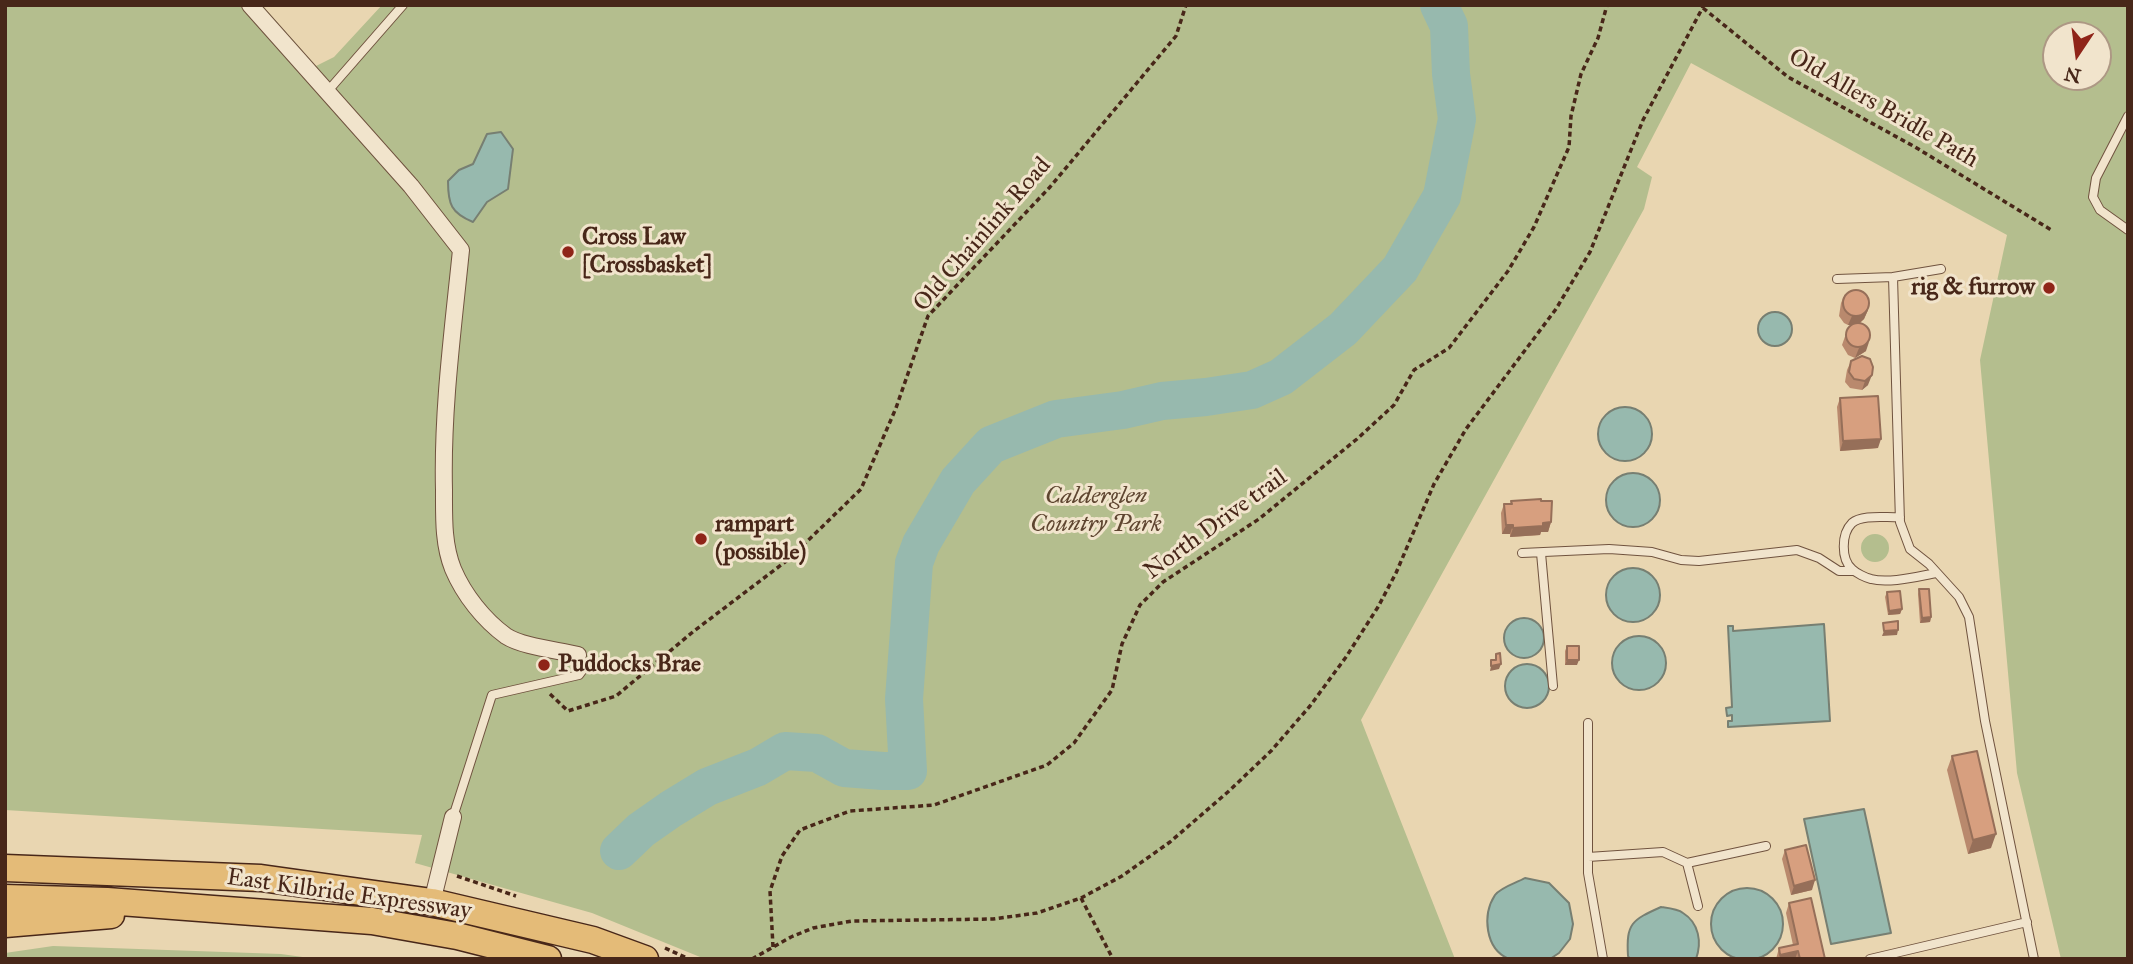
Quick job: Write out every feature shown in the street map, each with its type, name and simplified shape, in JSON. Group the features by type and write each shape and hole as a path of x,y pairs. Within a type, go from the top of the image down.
{"highway":[{"name":"East Kilbride Expressway","path":"5,868 261,878 432,902 593,940 645,959"},
{"name":"East Kilbride Expressway","path":"5,898 204,907 372,921 457,936 548,959"},
{"path":"5,924 204,907"}],"street":[{"path":"250,5 411,186 461,250 450,353 443,459 444,534 453,569 468,596 486,619 508,637 578,655"},
{"path":"432,902 453,817"}],"lane":[{"path":"327,92 403,5"},
{"path":"2128,116 2096,178 2093,197 2100,210 2128,230"},
{"path":"1837,279 1893,277 1941,270"},
{"path":"1893,277 1900,517 1910,549 1959,597 1969,617 1985,721 2034,959"},
{"path":"1900,517 1863,518 1852,523 1846,533 1845,559 1853,570 1873,580 1937,573"},
{"path":"1522,553 1608,549 1652,552 1681,560 1699,561 1797,550 1819,558 1839,571 1853,570"},
{"path":"1541,553 1553,686"},
{"path":"453,817 492,695 579,675 585,667 578,655"},
{"path":"1588,723 1588,873 1603,959"},
{"path":"1588,857 1662,852 1687,863 1766,846"},
{"path":"1687,863 1698,906"},
{"path":"1870,959 2027,922"}],"path":[{"name":"Old Chainlink Road","path":"544,688 568,711 616,696 694,631 789,559 861,489 896,408 928,316 1050,187 1176,36 1186,5"},
{"name":"North Drive trail","path":"773,947 770,891 782,856 800,830 850,811 934,805 1047,765 1074,743 1112,690 1122,644 1139,605 1163,582 1259,519 1357,439 1394,405 1414,370 1449,348 1508,271 1534,227 1569,147 1571,116 1581,74 1598,38 1607,5"},
{"path":"752,959 813,928 852,921 993,919 1037,913 1081,898 1122,876 1160,849 1229,791 1271,751 1310,706 1346,657 1390,584 1434,484 1466,429 1556,309 1590,252 1643,120 1704,6"},
{"name":"Old Allers Bridle Path","path":"1704,6 1788,77 1915,147 2053,231"},
{"path":"1081,898 1113,959"}],"green space":[{"name":"Calderglen Country Park","path":"5,5 262,5 316,66 334,57 382,5 2128,5 2128,959 2061,959 2017,773 1980,360 2007,235 1691,63 1637,167 1652,177 1644,209 1361,720 1455,959 705,959 592,913 415,863 422,835 5,810"},
{"path":"1875,534 1885,538 1889,548 1885,558 1875,562 1865,558 1861,548 1865,538"},
{"path":"53,946 281,954 317,959 5,959 5,953"}],"water":[{"path":"501,132 513,149 508,189 487,202 473,222 452,207 448,181 459,170 473,164 487,134"},
{"path":"1775,312 1787,317 1792,329 1787,341 1775,346 1763,341 1758,329 1763,317"},
{"path":"1625,407 1644,415 1652,434 1644,453 1625,461 1606,453 1598,434 1606,415"},
{"path":"1633,473 1652,481 1660,500 1652,519 1633,527 1614,519 1606,500 1614,481"},
{"path":"1633,568 1652,576 1660,595 1652,614 1633,622 1614,614 1606,595 1614,576"},
{"path":"1524,618 1538,624 1544,638 1538,652 1524,658 1510,652 1504,638 1510,624"},
{"path":"1824,624 1830,721 1728,727 1732,715 1727,716 1726,708 1732,707 1728,626 1733,626 1733,631"},
{"path":"1639,636 1658,644 1666,663 1658,682 1639,690 1620,682 1612,663 1620,644"},
{"path":"1527,664 1542,671 1549,686 1542,701 1527,708 1512,701 1505,686 1512,671"},
{"path":"1864,809 1891,933 1831,944 1804,819"},
{"path":"1525,878 1549,883 1569,903 1573,924 1570,939 1559,953 1550,959 1509,959 1495,948 1488,931 1488,912 1495,895"},
{"path":"1747,888 1767,894 1777,904 1783,924 1777,944 1767,954 1747,960 1727,954 1717,944 1711,924 1717,904 1727,894"},
{"path":"1661,907 1681,912 1693,922 1699,940 1696,959 1630,959 1630,929 1637,920"}],"building":[{"path":"1856,290 1866,293 1869,303 1866,313 1856,316 1846,313 1843,303 1846,293"},
{"path":"1858,323 1869,330 1870,335 1863,346 1858,347 1847,340 1846,335 1853,324"},
{"path":"1862,356 1870,359 1873,367 1872,375 1865,381 1854,379 1849,372 1851,361"},
{"path":"1878,396 1881,439 1843,441 1840,398"},
{"path":"1541,499 1552,501 1551,522 1543,523 1543,526 1513,528 1513,525 1506,525 1504,504"},
{"path":"1919,589 1929,589 1931,617 1922,618"},
{"path":"1900,591 1902,609 1889,611 1887,592"},
{"path":"1898,621 1898,630 1884,631 1883,623"},
{"path":"1567,646 1579,646 1579,660 1567,660"},
{"path":"1500,653 1501,664 1491,666 1491,660 1496,660 1496,654"},
{"path":"1977,751 1996,834 1973,840 1952,756"},
{"path":"1806,845 1815,880 1794,886 1785,850"},
{"path":"1811,898 1825,959 1800,959 1798,951 1780,955 1779,948 1798,944 1789,903"}],"waterway":[{"path":"619,851 641,830 707,787 758,767 785,751 817,753 844,768 908,771 904,699 914,563 921,544 958,481 991,445 1056,419 1123,410 1162,401 1252,390 1281,377 1343,329 1400,269 1442,196 1457,119 1451,74 1449,26 1439,5"}],"place":[{"name":"Cross Law [Crossbasket]","path":"568,252"},
{"name":"rig & furrow","path":"2049,288"},
{"name":"rampart (possible)","path":"701,539"},
{"name":"Puddocks Brae","path":"544,665"}]}
